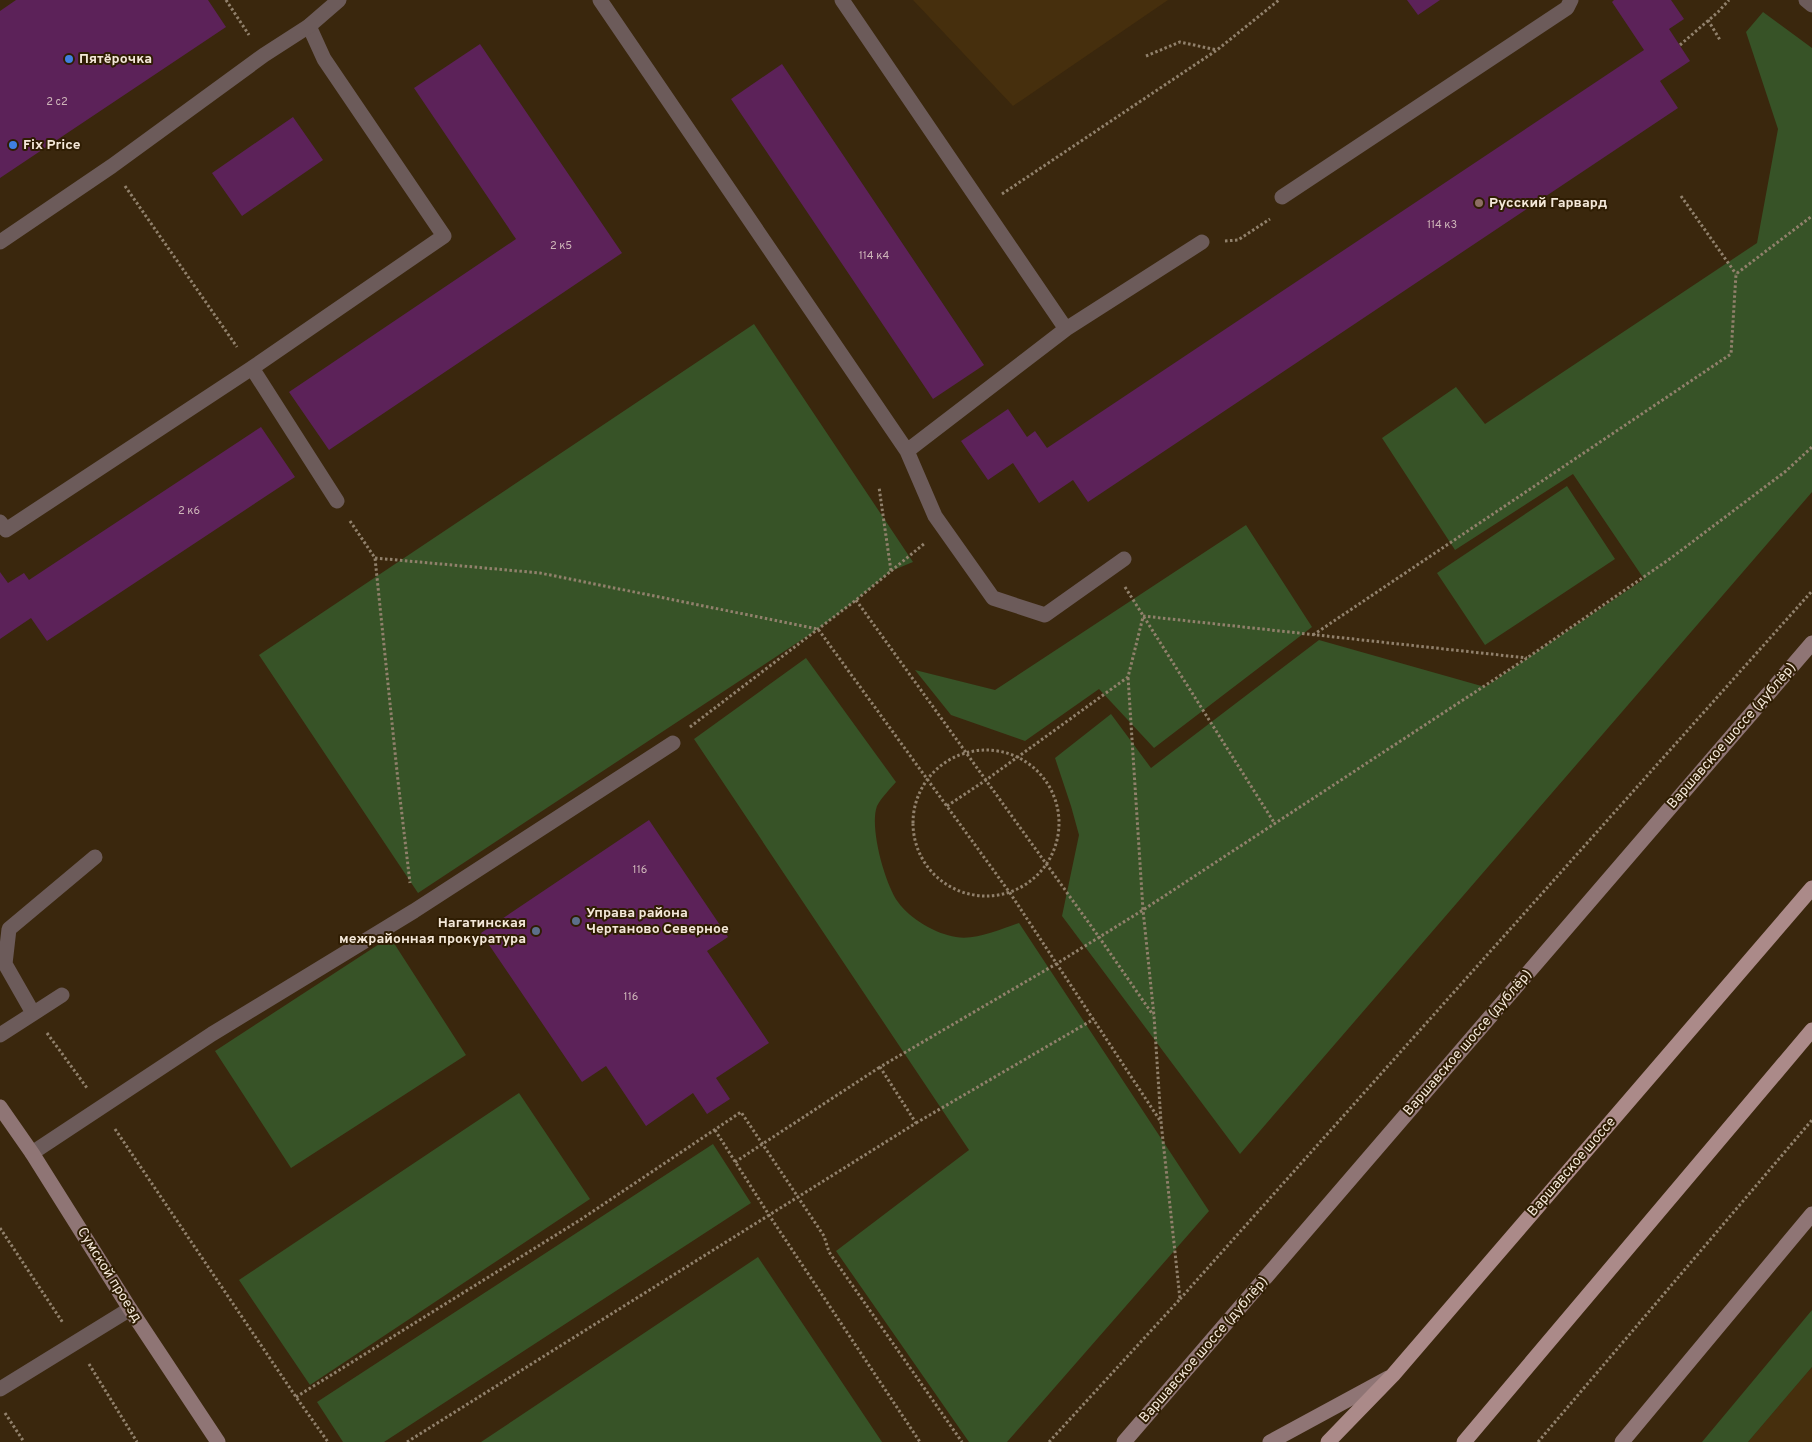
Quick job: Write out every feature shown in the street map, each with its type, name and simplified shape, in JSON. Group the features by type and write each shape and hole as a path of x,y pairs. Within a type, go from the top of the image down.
{"main road":[{"name":"Варшавское шоссе (дублёр)","path":"1124,1442 1812,643"},
{"name":"Варшавское шоссе","path":"1328,1442 1393,1374 1812,888"},
{"path":"1464,1442 1812,1030"},
{"name":"Сумской проезд","path":"0,1107 32,1153 130,1309 218,1442"},
{"path":"1622,1442 1812,1214"},
{"path":"1270,1442 1393,1374"}],"street":[{"path":"0,242 112,166 264,56 309,26 340,0"},
{"path":"600,0 907,451 935,516 993,598 1045,615 1118,564"},
{"path":"842,0 1066,330"},
{"path":"1282,197 1567,8 1571,0"},
{"path":"1806,0 1812,5"},
{"path":"0,522 6,530 252,368 444,236 324,59 309,26"},
{"path":"907,451 1066,330 1202,242"},
{"path":"252,368 337,501"},
{"path":"32,1153 212,1034 414,911 672,743"},
{"path":"33,1013 4,964 9,929 95,857"},
{"path":"0,1035 62,995"},
{"path":"0,1389 130,1309"}],"path":[{"path":"226,0 264,56"},
{"path":"983,207 1217,50 1279,0"},
{"path":"1680,45 1729,0"},
{"path":"1708,20 1720,40"},
{"path":"1146,56 1180,42 1217,50"},
{"path":"112,166 126,189 252,368"},
{"path":"1313,634 1730,354 1736,274 1681,196"},
{"path":"1238,240 1273,216"},
{"path":"1736,274 1812,216"},
{"path":"735,1162 880,1067 1056,964 1143,910 1527,658 1671,558 1786,471 1812,447"},
{"path":"879,487 891,571"},
{"path":"337,501 375,558 398,781 414,911"},
{"path":"692,725 856,600 920,547"},
{"path":"375,558 540,573 818,629 1010,893 1161,1122"},
{"path":"1118,564 1143,616 1275,824"},
{"path":"1050,1442 1812,591"},
{"path":"856,600 1154,1016"},
{"path":"1143,616 1527,658"},
{"path":"1143,616 1128,677 1143,910 1154,1016 1161,1122 1180,1299"},
{"path":"947,806 1128,677"},
{"path":"979,750 1004,751 1027,761 1045,778 1057,800 1060,825 1056,850 1043,871 1024,887 1001,896 976,897 952,889 933,875 920,856 913,833 914,809 922,787 936,768 956,756 966,753 979,750"},
{"path":"33,1013 101,1108 296,1398 328,1442"},
{"path":"407,1442 916,1123 1094,1019"},
{"path":"880,1067 916,1123"},
{"path":"296,1398 580,1220 741,1112 824,1236 829,1252 962,1442"},
{"path":"1538,1442 1812,1120"},
{"path":"715,1130 769,1215 920,1442"},
{"path":"0,1406 24,1442"}],"shaded area":[{"path":"913,0 1168,0 1013,106"},
{"path":"1812,1367 1812,1442 1748,1442"}],"green space":[{"path":"1763,12 1812,48 1812,492 1240,1154 1062,916 1079,835 1055,758 1111,714 1151,768 1319,640 1485,687 1644,579 1573,474 1455,550 1382,438 1456,387 1485,424 1757,243 1778,129 1746,32"},
{"path":"754,324 913,562 891,571 818,629 418,893 259,655"},
{"path":"1567,486 1615,559 1485,645 1437,573"},
{"path":"1246,525 1312,627 1154,748 1099,689 1025,741 951,715 915,670 995,690"},
{"path":"806,658 896,782 877,806 875,827 884,869 898,902 909,914 924,925 940,933 956,937 979,936 1019,923 1209,1211 1007,1442 969,1442 836,1251 969,1150 694,739"},
{"path":"390,937 466,1055 291,1168 215,1051"},
{"path":"519,1093 590,1199 310,1385 239,1280"},
{"path":"713,1144 751,1203 384,1442 343,1442 317,1402"},
{"path":"758,1257 882,1442 481,1442"},
{"path":"1812,1310 1812,1367 1748,1442 1702,1442"}],"building":[{"path":"16,0 208,0 226,27 0,178 0,11"},
{"path":"1407,0 1440,0 1418,15"},
{"path":"1614,0 1671,0 1684,19 1669,29 1690,61 1660,81 1678,108 1088,502 1073,480 1039,503 1013,463 988,480 961,441 1008,409 1027,437 1035,431 1047,448 1644,50 1612,2"},
{"path":"480,44 622,253 329,450 289,392 516,239 414,88"},
{"path":"782,64 984,365 933,399 731,99"},
{"path":"293,117 323,160 242,216 212,173"},
{"path":"261,427 295,477 47,641 31,618 0,639 0,572 8,583 24,573 29,580"},
{"path":"649,820 728,937 707,951 769,1043 716,1078 730,1099 707,1114 693,1093 646,1126 606,1066 582,1082 481,933"}],"place":[{"name":"Пятёрочка","path":"69,59"},
{"name":"Fix Price","path":"13,145"},
{"name":"Русский Гарвард","path":"1479,203"},
{"name":"Управа района Чертаново Северное","path":"576,921"},
{"name":"Нагатинская межрайонная прокуратура","path":"536,931"}]}
